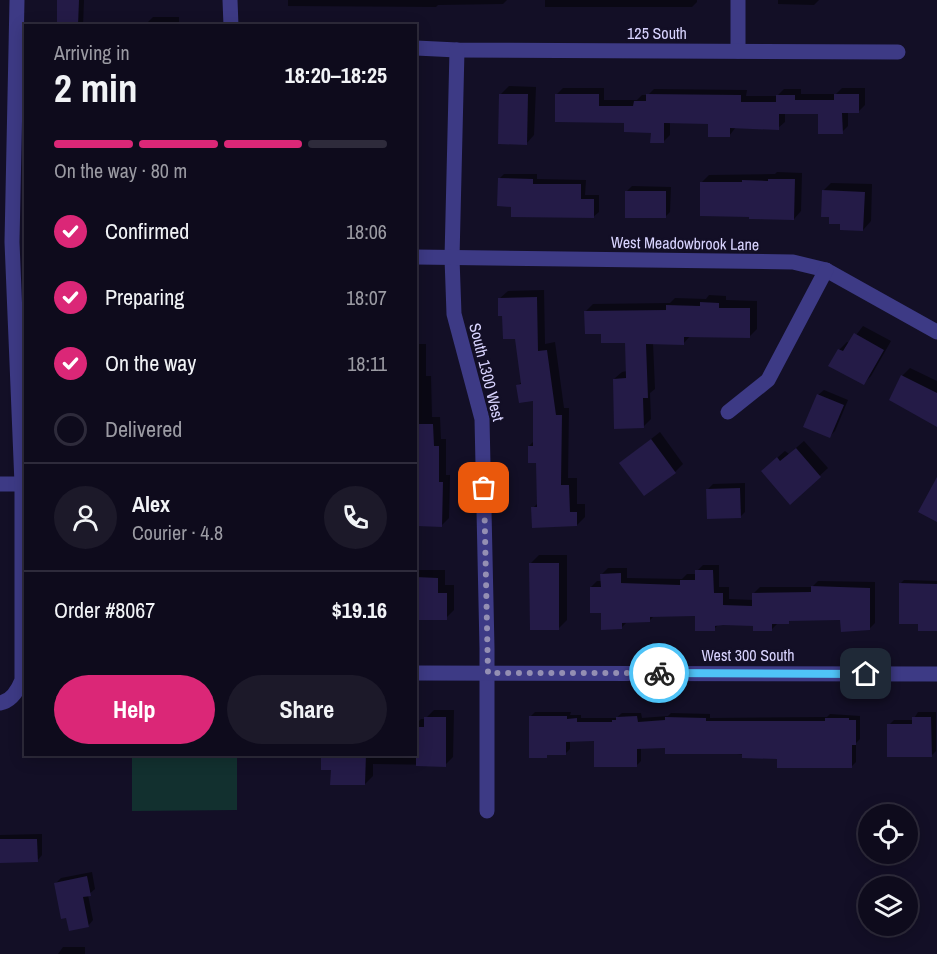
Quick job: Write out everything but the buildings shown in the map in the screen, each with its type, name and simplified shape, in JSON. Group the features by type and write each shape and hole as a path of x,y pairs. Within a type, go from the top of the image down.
{"street":[{"path":"0,703 4,703 16,693 22,680 17,0"},
{"path":"230,0 231,24"},
{"path":"738,0 738,51"},
{"name":"125 South","path":"417,48 898,52"},
{"name":"South 1300 West","path":"457,50 452,258 454,314 482,419 488,673 487,811"},
{"name":"West Meadowbrook Lane","path":"417,257 793,262 826,270 937,332"},
{"path":"728,412 768,380 826,270"},
{"path":"0,484 22,484"},
{"name":"West 300 South","path":"417,673 937,674"}],"green space":[{"path":"132,756 237,756 237,810 132,811"}],"way so far":[{"path":"484,488 488,673 659,673"}],"route":[{"path":"659,673 866,674"}]}
